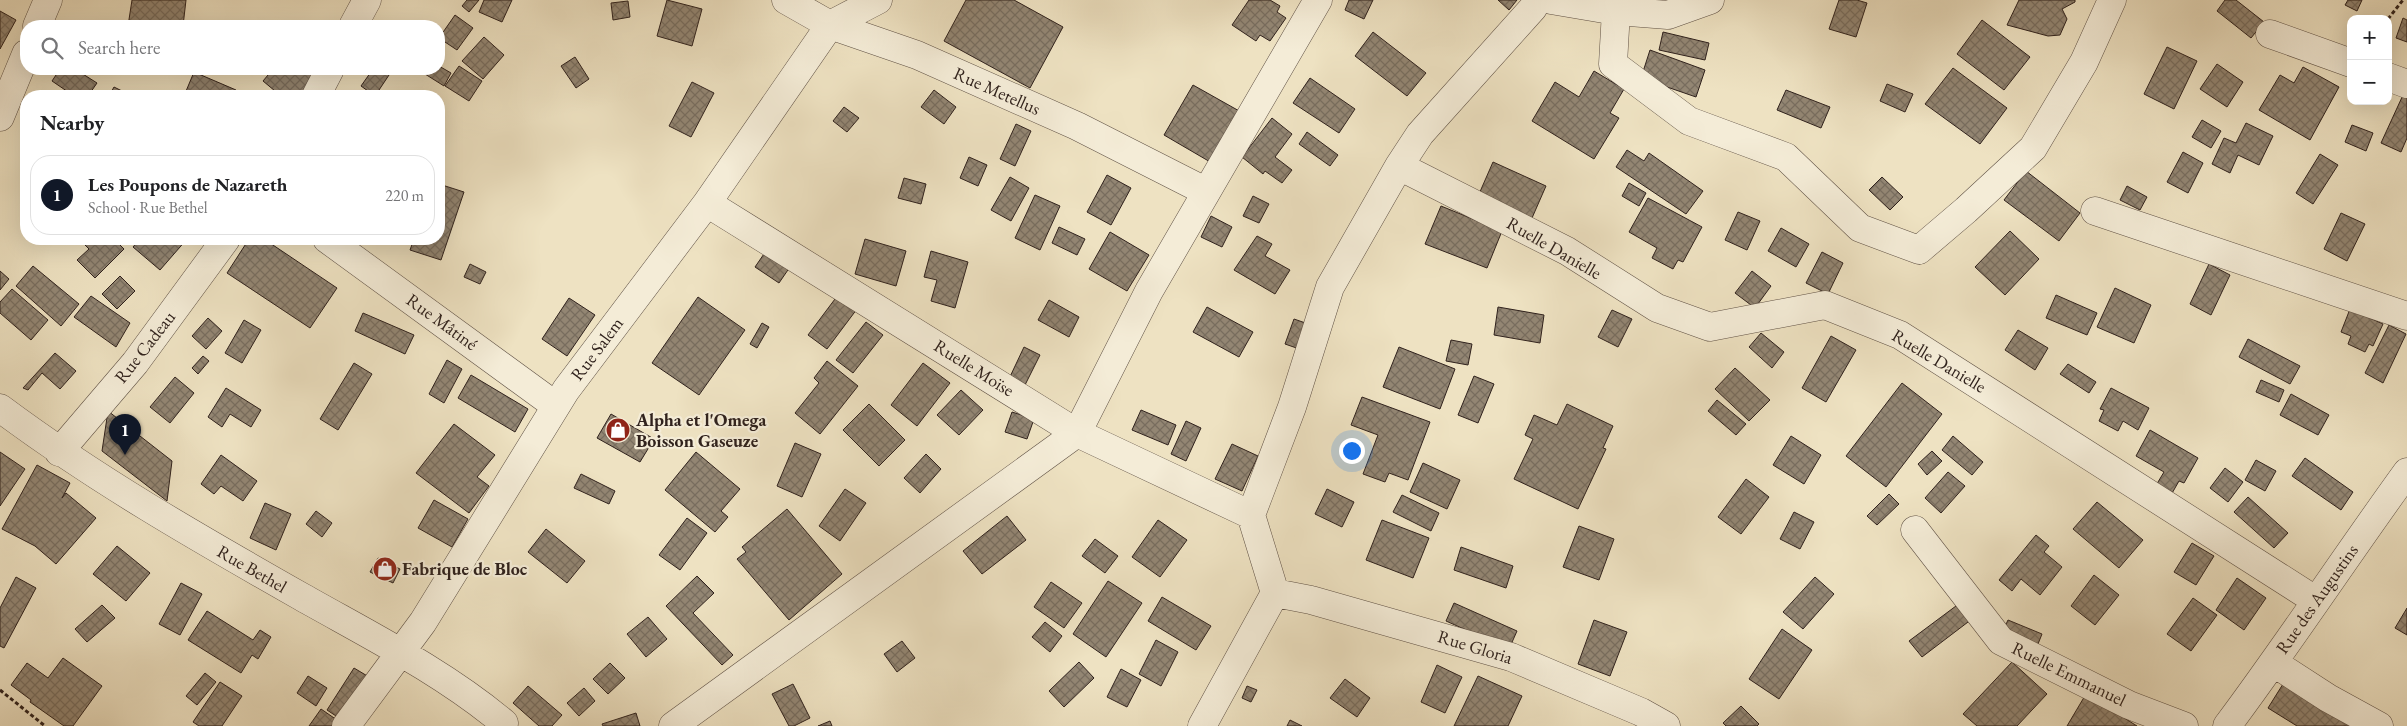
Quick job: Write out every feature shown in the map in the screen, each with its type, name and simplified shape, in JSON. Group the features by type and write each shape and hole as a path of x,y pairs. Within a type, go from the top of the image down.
{"street":[{"path":"40,20 48,0"},
{"path":"356,20 366,0"},
{"name":"Rue Metellus","path":"786,0 830,25 917,55 1077,126 1205,191"},
{"path":"817,0 830,25"},
{"name":"Rue Salem","path":"346,726 423,622 566,390 707,203 830,25 878,0"},
{"path":"673,726 1077,433 1149,290 1318,0"},
{"path":"1202,726 1276,593 1251,514 1292,407 1330,287 1399,166 1420,134 1533,8 1537,0"},
{"path":"1551,0 1616,11 1668,15 1710,0"},
{"path":"1616,11 1613,64 1689,122 1786,157 1860,228 1919,250 1966,210 2033,148 2084,62 2112,0"},
{"path":"2270,34 2347,63"},
{"path":"0,116 20,68"},
{"path":"319,90 327,75"},
{"path":"2392,78 2407,84"},
{"name":"Ruelle Danielle","path":"1399,166 1567,251 1657,308 1710,326 1825,305 1900,335 2315,600"},
{"name":"Ruelle Moïse","path":"707,203 1077,433 1251,514"},
{"path":"2095,211 2407,316"},
{"name":"Rue Cadeau","path":"59,452 135,363 222,245"},
{"name":"Rue Mâtiné","path":"335,245 556,406"},
{"name":"Rue Bethel","path":"0,408 59,452 180,528 400,652 472,696 504,723 501,726"},
{"name":"Rue des Augustins","path":"2227,726 2274,663 2315,600 2407,472"},
{"name":"Ruelle Emmanuel","path":"1915,530 2001,641 2129,704 2184,726"},
{"name":"Rue Gloria","path":"1276,593 1311,600 1511,657 1641,712 1666,726"},
{"path":"2274,663 2328,698 2379,726"}],"path":[{"path":"2391,15 2403,0"},
{"path":"0,690 45,726"}],"building":[{"path":"132,0 186,0 184,20 129,20"},
{"path":"467,0 479,0 469,12 462,6"},
{"path":"484,0 512,0 502,22 479,12"},
{"path":"667,0 702,9 692,46 657,36"},
{"path":"966,0 1014,0 1063,27 1030,88 944,41"},
{"path":"1249,0 1270,0 1280,6 1277,12 1286,18 1270,41 1260,35 1256,41 1232,25"},
{"path":"1349,0 1373,0 1364,19 1345,10"},
{"path":"1498,0 1517,0 1509,10"},
{"path":"1839,0 1857,0 1867,3 1856,37 1829,29"},
{"path":"2019,0 2075,0 2075,2 2062,9 2067,19 2060,35 2048,36 2007,25"},
{"path":"2225,0 2236,0 2264,22 2251,38 2217,11"},
{"path":"2348,0 2362,0 2357,11 2345,5"},
{"path":"628,1 630,17 613,20 611,3"},
{"path":"0,11 16,20 0,49"},
{"path":"455,15 473,28 457,50 445,42 445,29"},
{"path":"2403,18 2407,20 2407,42 2396,38"},
{"path":"1982,20 2030,57 2004,90 1957,54"},
{"path":"1373,32 1426,73 1407,96 1355,56"},
{"path":"1663,32 1709,43 1705,60 1659,50"},
{"path":"484,37 504,55 483,79 462,61"},
{"path":"2167,47 2197,61 2174,109 2144,94"},
{"path":"1650,50 1705,70 1696,97 1641,78"},
{"path":"575,57 589,79 576,88 561,66"},
{"path":"2217,64 2243,82 2227,107 2200,89"},
{"path":"459,66 482,81 469,101 445,86"},
{"path":"2303,67 2339,87 2310,140 2259,110 2280,75 2294,83"},
{"path":"1953,68 2007,108 1980,144 1925,104"},
{"path":"445,70 451,73 444,86 427,75 445,75"},
{"path":"1594,71 1624,89 1610,113 1619,118 1594,159 1532,121 1555,82 1579,97"},
{"path":"56,75 84,75 97,83 92,90 65,90 52,81"},
{"path":"193,75 201,75 236,90 186,90"},
{"path":"268,75 316,75 303,90 274,90 263,81"},
{"path":"369,75 389,75 379,90 367,90 361,86"},
{"path":"1310,78 1355,109 1339,133 1293,103"},
{"path":"692,82 714,93 691,137 669,126"},
{"path":"1887,84 1913,94 1905,112 1880,101"},
{"path":"1193,85 1241,112 1212,163 1164,135"},
{"path":"934,90 956,107 944,124 921,107"},
{"path":"1786,90 1830,107 1821,128 1777,110"},
{"path":"2403,95 2407,97 2407,138 2401,152 2381,143"},
{"path":"844,107 859,118 847,132 833,121"},
{"path":"1272,118 1292,134 1275,157 1292,170 1282,183 1265,171 1263,174 1242,157"},
{"path":"2202,120 2221,131 2211,148 2192,137"},
{"path":"2246,123 2273,136 2259,165 2238,155 2230,173 2212,164 2224,138 2236,143"},
{"path":"1016,124 1031,131 1015,166 1000,159"},
{"path":"2352,125 2373,133 2366,151 2345,142"},
{"path":"1307,132 1338,155 1330,166 1299,144"},
{"path":"1627,150 1644,161 1649,153 1703,191 1686,214 1616,167"},
{"path":"2183,152 2203,163 2188,193 2167,182"},
{"path":"2320,154 2338,165 2313,204 2296,193"},
{"path":"969,157 987,165 978,186 960,178"},
{"path":"1493,162 1546,186 1532,218 1479,194"},
{"path":"2026,171 2080,213 2059,241 2004,200"},
{"path":"1107,175 1131,188 1111,225 1087,212"},
{"path":"1010,177 1029,188 1011,221 991,210"},
{"path":"1882,177 1903,197 1890,210 1869,190"},
{"path":"904,178 926,184 921,204 898,198"},
{"path":"1629,183 1646,193 1639,206 1622,196"},
{"path":"445,186 464,192 441,260 410,250 412,245 445,245"},
{"path":"2127,186 2147,197 2140,210 2120,200"},
{"path":"1035,195 1060,206 1040,250 1015,238"},
{"path":"1253,196 1269,204 1259,223 1243,216"},
{"path":"1648,198 1702,227 1683,262 1678,260 1673,269 1652,258 1657,248 1629,232"},
{"path":"1441,206 1502,231 1487,268 1425,244"},
{"path":"1738,212 1760,221 1747,250 1725,240"},
{"path":"2341,213 2365,224 2347,261 2324,249"},
{"path":"1211,216 1232,227 1222,247 1201,237"},
{"path":"1059,227 1085,239 1077,255 1052,243"},
{"path":"1781,228 1809,244 1796,267 1768,251"},
{"path":"2010,231 2039,259 2005,295 1975,267"},
{"path":"1110,232 1149,255 1127,291 1089,269"},
{"path":"1257,236 1272,244 1265,256 1290,270 1275,294 1234,270"},
{"path":"865,239 906,251 896,286 855,274"},
{"path":"85,245 120,245 124,249 95,278 77,260 89,249"},
{"path":"135,245 182,245 160,270 133,247"},
{"path":"245,245 273,245 337,288 310,328 227,273"},
{"path":"768,248 792,264 779,283 755,267"},
{"path":"931,251 968,262 955,308 931,301 937,280 924,277"},
{"path":"1822,252 1843,263 1828,294 1806,283"},
{"path":"470,264 486,272 480,284 464,277"},
{"path":"2209,264 2230,275 2211,315 2190,304"},
{"path":"33,266 79,304 61,326 16,286"},
{"path":"0,271 9,279 0,290"},
{"path":"1752,271 1771,286 1755,308 1735,293"},
{"path":"120,276 135,291 117,309 102,294"},
{"path":"2115,288 2151,305 2134,343 2097,327"},
{"path":"12,289 48,320 31,340 0,313 0,302"},
{"path":"838,295 857,309 827,349 808,335"},
{"path":"2056,295 2097,313 2087,335 2046,318"},
{"path":"91,296 130,323 116,347 74,317"},
{"path":"698,297 745,330 699,395 652,363"},
{"path":"569,298 595,315 567,356 542,339"},
{"path":"1049,300 1079,317 1069,337 1038,320"},
{"path":"1207,307 1253,332 1239,357 1193,332"},
{"path":"1498,307 1544,315 1540,343 1494,335"},
{"path":"2350,309 2383,324 2373,346 2369,344 2365,352 2348,344 2351,336 2341,332"},
{"path":"1612,310 1632,319 1618,347 1598,337"},
{"path":"363,313 414,335 405,354 355,331"},
{"path":"208,318 222,331 206,349 192,336"},
{"path":"1294,319 1317,327 1308,352 1285,344"},
{"path":"244,320 261,330 242,363 225,353"},
{"path":"866,322 883,335 853,373 836,360"},
{"path":"762,323 769,327 757,348 750,344"},
{"path":"2389,325 2406,334 2383,383 2365,373"},
{"path":"2018,330 2048,348 2035,370 2005,350"},
{"path":"1761,333 1784,352 1772,368 1749,347"},
{"path":"1831,336 1856,350 1826,402 1802,388"},
{"path":"2248,339 2300,366 2290,384 2239,357"},
{"path":"1451,340 1472,344 1468,365 1446,361"},
{"path":"1024,347 1040,355 1023,389 1008,381"},
{"path":"1399,347 1455,369 1440,409 1383,387"},
{"path":"55,353 76,371 60,389 42,373 28,390 23,388"},
{"path":"203,356 209,361 198,374 192,368"},
{"path":"447,360 462,369 444,403 429,394"},
{"path":"827,361 858,386 820,434 795,413 819,383 814,378"},
{"path":"354,363 372,374 338,430 320,419"},
{"path":"923,363 950,383 917,426 891,405"},
{"path":"2068,364 2096,382 2089,393 2060,374"},
{"path":"1735,368 1770,400 1749,421 1715,389"},
{"path":"471,375 528,409 515,432 458,398"},
{"path":"1474,376 1494,384 1478,423 1458,415"},
{"path":"175,377 194,393 170,423 150,407"},
{"path":"2261,380 2284,390 2279,402 2256,392"},
{"path":"1902,383 1942,414 1886,487 1846,456"},
{"path":"226,388 261,410 251,427 230,414 222,427 208,417"},
{"path":"2111,388 2149,408 2138,430 2123,421 2118,431 2099,421 2104,410 2100,409"},
{"path":"961,390 983,410 959,435 937,415"},
{"path":"2291,394 2329,415 2318,435 2280,415"},
{"path":"1362,397 1430,422 1408,480 1389,473 1385,482 1363,474 1378,435 1351,425"},
{"path":"1717,400 1746,424 1736,435 1708,411"},
{"path":"869,404 905,440 879,466 843,430"},
{"path":"1567,404 1613,426 1603,448 1606,449 1578,509 1514,479 1533,439 1525,435 1534,415 1557,425"},
{"path":"1141,410 1176,425 1168,445 1132,430"},
{"path":"108,411 172,461 167,501 102,451"},
{"path":"1012,412 1034,419 1027,439 1005,432"},
{"path":"611,414 654,439 640,462 597,438"},
{"path":"1186,421 1201,428 1186,461 1171,454"},
{"path":"454,424 495,455 477,477 489,486 469,513 416,473"},
{"path":"2150,430 2198,458 2184,483 2179,481 2171,495 2155,487 2164,472 2136,456"},
{"path":"1791,436 1821,455 1804,484 1773,465"},
{"path":"1953,436 1983,462 1972,475 1942,450"},
{"path":"795,443 821,454 802,497 777,486"},
{"path":"1232,444 1258,456 1242,491 1215,479"},
{"path":"1932,451 1942,461 1927,475 1918,464"},
{"path":"0,452 25,469 0,506"},
{"path":"696,452 740,489 721,511 728,517 715,532 665,490"},
{"path":"926,454 941,469 920,493 904,478"},
{"path":"221,455 257,481 243,501 221,486 214,494 201,484"},
{"path":"2305,458 2353,492 2341,510 2292,476"},
{"path":"2256,460 2276,471 2265,491 2245,480"},
{"path":"1423,463 1460,480 1447,509 1410,492"},
{"path":"37,465 70,483 62,498 66,493 96,518 56,564 35,546 2,529"},
{"path":"2225,468 2243,482 2228,502 2210,488"},
{"path":"1948,472 1965,486 1941,513 1925,498"},
{"path":"581,474 615,491 609,504 574,488"},
{"path":"1746,479 1769,497 1741,534 1718,517"},
{"path":"845,489 866,503 840,541 819,526"},
{"path":"1327,489 1354,502 1342,527 1315,514"},
{"path":"1889,494 1899,504 1877,525 1867,516"},
{"path":"1402,495 1439,513 1431,531 1393,512"},
{"path":"2248,497 2288,533 2274,548 2234,512"},
{"path":"434,500 468,519 452,547 418,528"},
{"path":"2097,502 2143,540 2119,568 2073,529"},
{"path":"265,503 291,514 276,550 250,538"},
{"path":"787,509 842,574 789,620 737,559 746,552 742,547"},
{"path":"316,511 332,523 322,537 306,524"},
{"path":"1794,512 1814,522 1800,549 1780,539"},
{"path":"1007,516 1026,540 982,574 963,551"},
{"path":"687,518 707,533 680,570 659,555"},
{"path":"1158,520 1187,540 1160,577 1132,557"},
{"path":"1382,520 1429,538 1413,578 1366,560"},
{"path":"1579,526 1614,539 1599,580 1563,567"},
{"path":"546,529 585,561 567,583 528,552"},
{"path":"2036,535 2049,546 2044,552 2062,567 2040,595 2021,579 2012,591 1999,580"},
{"path":"1095,539 1118,556 1105,573 1082,556"},
{"path":"2192,543 2214,556 2196,585 2174,572"},
{"path":"117,546 150,573 126,601 93,574"},
{"path":"1461,547 1513,566 1506,588 1454,570"},
{"path":"378,558 400,569 393,583 370,572"},
{"path":"2094,575 2119,595 2095,625 2071,606"},
{"path":"697,576 714,593 693,613 733,655 722,665 666,606"},
{"path":"16,577 36,588 4,648 0,646 0,608"},
{"path":"1815,577 1834,594 1803,629 1783,612"},
{"path":"2237,578 2266,598 2244,630 2216,610"},
{"path":"1108,581 1142,603 1106,657 1073,634"},
{"path":"1051,582 1082,603 1064,628 1034,607"},
{"path":"181,583 202,594 180,635 159,624"},
{"path":"1162,597 1211,626 1196,650 1148,621"},
{"path":"2193,598 2217,615 2191,651 2167,634"},
{"path":"1454,603 1517,631 1509,649 1446,621"},
{"path":"1960,603 1972,619 1922,657 1909,641"},
{"path":"102,605 115,618 87,642 75,629"},
{"path":"2407,608 2407,635 2395,628"},
{"path":"207,611 253,640 260,630 271,637 258,659 252,655 241,673 188,640"},
{"path":"648,617 667,639 646,657 627,634"},
{"path":"1594,620 1627,632 1610,676 1578,664"},
{"path":"2008,620 2042,634 2036,649 2001,635"},
{"path":"1045,622 1062,636 1050,652 1032,637"},
{"path":"1782,629 1812,650 1779,699 1749,679"},
{"path":"1156,640 1178,652 1161,686 1139,674"},
{"path":"902,641 915,658 897,672 884,654"},
{"path":"63,658 102,686 73,726 64,726 30,702 31,700 11,685 27,663 48,678"},
{"path":"1079,662 1094,678 1064,707 1049,691"},
{"path":"2012,662 2047,694 2017,726 1977,726 1963,714"},
{"path":"610,663 625,678 608,694 593,679"},
{"path":"1437,665 1462,677 1445,713 1421,702"},
{"path":"354,668 369,677 342,720 327,710"},
{"path":"1121,669 1141,680 1127,707 1107,697"},
{"path":"205,673 216,682 197,705 186,696"},
{"path":"308,676 327,688 316,706 297,693"},
{"path":"1478,676 1522,696 1508,726 1454,726"},
{"path":"1345,679 1370,698 1357,717 1330,698"},
{"path":"220,682 242,696 222,726 199,726 193,722"},
{"path":"793,684 810,718 794,726 789,726 772,694"},
{"path":"2283,684 2350,726 2297,726 2268,708"},
{"path":"528,686 562,715 552,726 539,726 513,703"},
{"path":"1247,686 1257,690 1251,702 1242,698"},
{"path":"584,688 595,701 579,716 567,703"},
{"path":"2086,694 2137,726 2067,726"},
{"path":"1741,706 1759,724 1757,726 1726,726 1723,723"},
{"path":"321,709 337,720 333,726 309,726"},
{"path":"636,713 640,726 603,726 602,724"},
{"path":"1290,720 1302,726 1287,726"},
{"path":"830,721 832,726 818,726"}],"place":[{"name":"Alpha et l'Omega Boisson Gaseuze","path":"618,430"},
{"name":"Les Poupons de Nazareth","path":"125,455"},
{"name":"Fabrique de Bloc","path":"385,569"}]}
